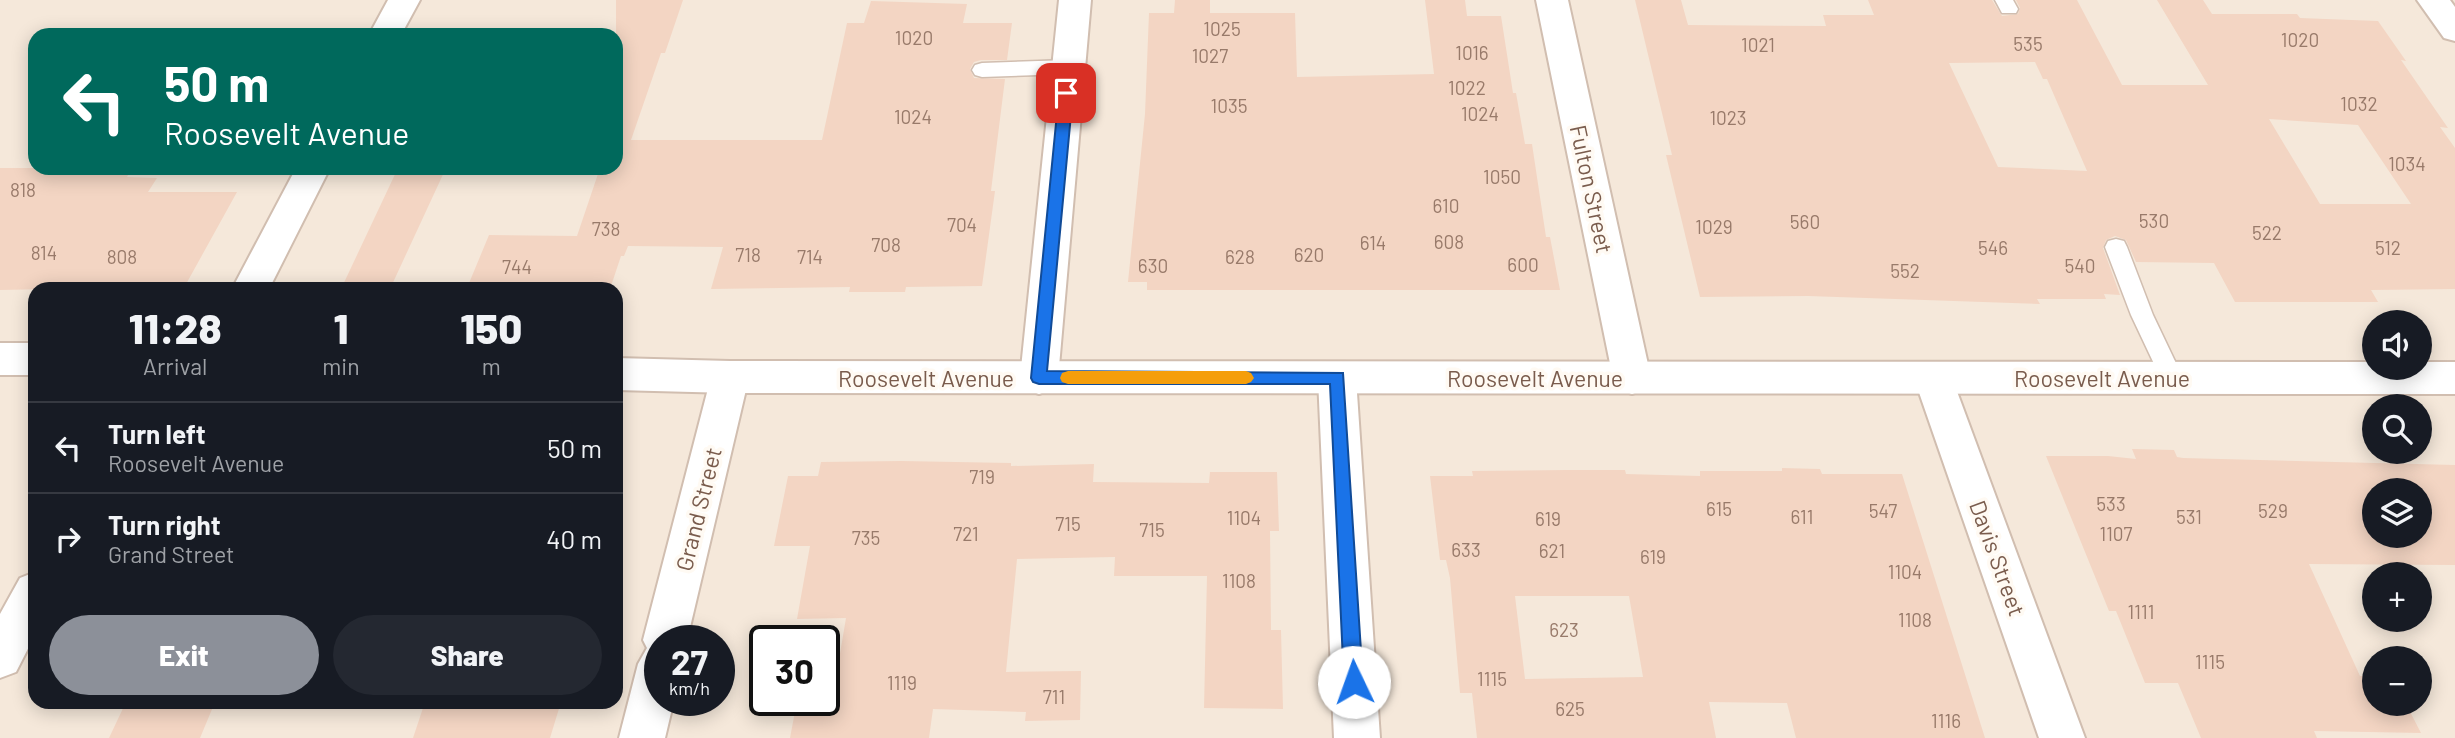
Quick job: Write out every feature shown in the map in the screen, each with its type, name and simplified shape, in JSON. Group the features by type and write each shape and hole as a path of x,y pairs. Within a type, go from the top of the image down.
{"street":[{"path":"389,28 404,0"},
{"path":"1039,378 1075,0"},
{"name":"Fulton Street","path":"1552,0 1632,378"},
{"path":"2433,0 2455,30"},
{"path":"254,282 309,175"},
{"path":"0,359 28,359"},
{"name":"Roosevelt Avenue","path":"623,374 1039,378 2455,379"},
{"name":"Grand Street","path":"669,625 730,377"},
{"path":"1337,378 1357,738"},
{"name":"Davis Street","path":"1933,378 2063,738"},
{"path":"0,657 28,605"},
{"path":"642,738 647,716"}],"lane":[{"path":"982,70 1069,67"},
{"path":"2116,247 2142,315 2172,378"}],"shaded area":[{"path":"0,0 2455,0 2455,738 0,738"}],"building":[{"path":"616,0 683,0 665,53 661,53 631,140 822,140 847,23 864,23 871,1 967,4 963,23 1012,23 1007,60 981,60 974,62 970,69 974,78 1005,79 991,191 995,191 982,286 906,287 905,292 849,292 850,287 711,289 723,247 628,246 624,256 621,256 612,282 469,282 489,235 577,236 598,175 623,175 623,28 616,28"},
{"path":"1175,0 1210,0 1210,13 1295,13 1297,77 1434,74 1425,0 1465,0 1467,16 1501,16 1513,93 1516,93 1525,144 1532,144 1546,237 1550,237 1560,290 1147,290 1147,282 1128,282 1145,114 1149,13 1174,13"},
{"path":"1635,0 1681,0 1688,25 1826,26 1823,15 1874,15 1868,0 1992,0 2002,16 2018,14 2020,8 2016,0 2077,0 2122,85 2208,85 2157,0 2203,0 2212,14 2297,14 2300,18 2378,21 2406,61 2401,60 2448,128 2440,127 2455,148 2455,289 2371,290 2378,302 2235,302 2214,263 2136,262 2126,240 2115,236 2106,240 2103,248 2120,295 2104,294 2106,299 2037,299 2040,304 1808,296 1700,297 1666,155 1672,155","holes":["2035,62 2043,79 2047,79 2087,171 1998,167 1949,63","2269,119 2358,125 2411,204 2320,204"]},
{"path":"0,168 28,168 28,175 128,175 127,177 157,178 148,192 237,192 187,282 28,282 28,289 0,290"},
{"path":"395,175 443,175 393,282 344,282"},
{"path":"2132,449 2174,450 2177,457 2183,458 2455,465 2455,565 2432,565 2432,562 2309,564 2362,676 2362,716 2412,716 2421,733 2314,731 2317,738 2201,738 2178,683 2145,683 2116,611 2109,611 2046,456 2136,459"},
{"path":"821,462 1011,463 1011,466 1094,464 1093,482 1209,483 1210,472 1277,472 1279,531 1270,531 1271,630 1281,630 1283,709 1204,708 1207,576 1114,576 1115,557 1017,559 1006,672 1081,671 1080,720 1025,721 1026,712 933,709 929,738 790,738 794,716 840,716 840,654 846,618 797,619 810,546 774,546 788,476 818,476"},
{"path":"1782,468 1820,469 1822,474 1902,474 1985,738 1796,738 1787,703 1709,702 1716,738 1477,738 1472,693 1460,693 1450,578 1446,560 1440,560 1430,476 1473,476 1472,471 1625,470 1626,474 1700,476 1700,471 1782,471","holes":["1515,596 1629,596 1643,677 1525,679"]},
{"path":"123,709 212,709 200,738 109,738"},
{"path":"423,709 559,709 550,738 413,738"}],"slow traffic":[{"path":"1068,378 1246,378"}],"route":[{"path":"1066,93 1039,378 1337,378 1354,682"}]}
